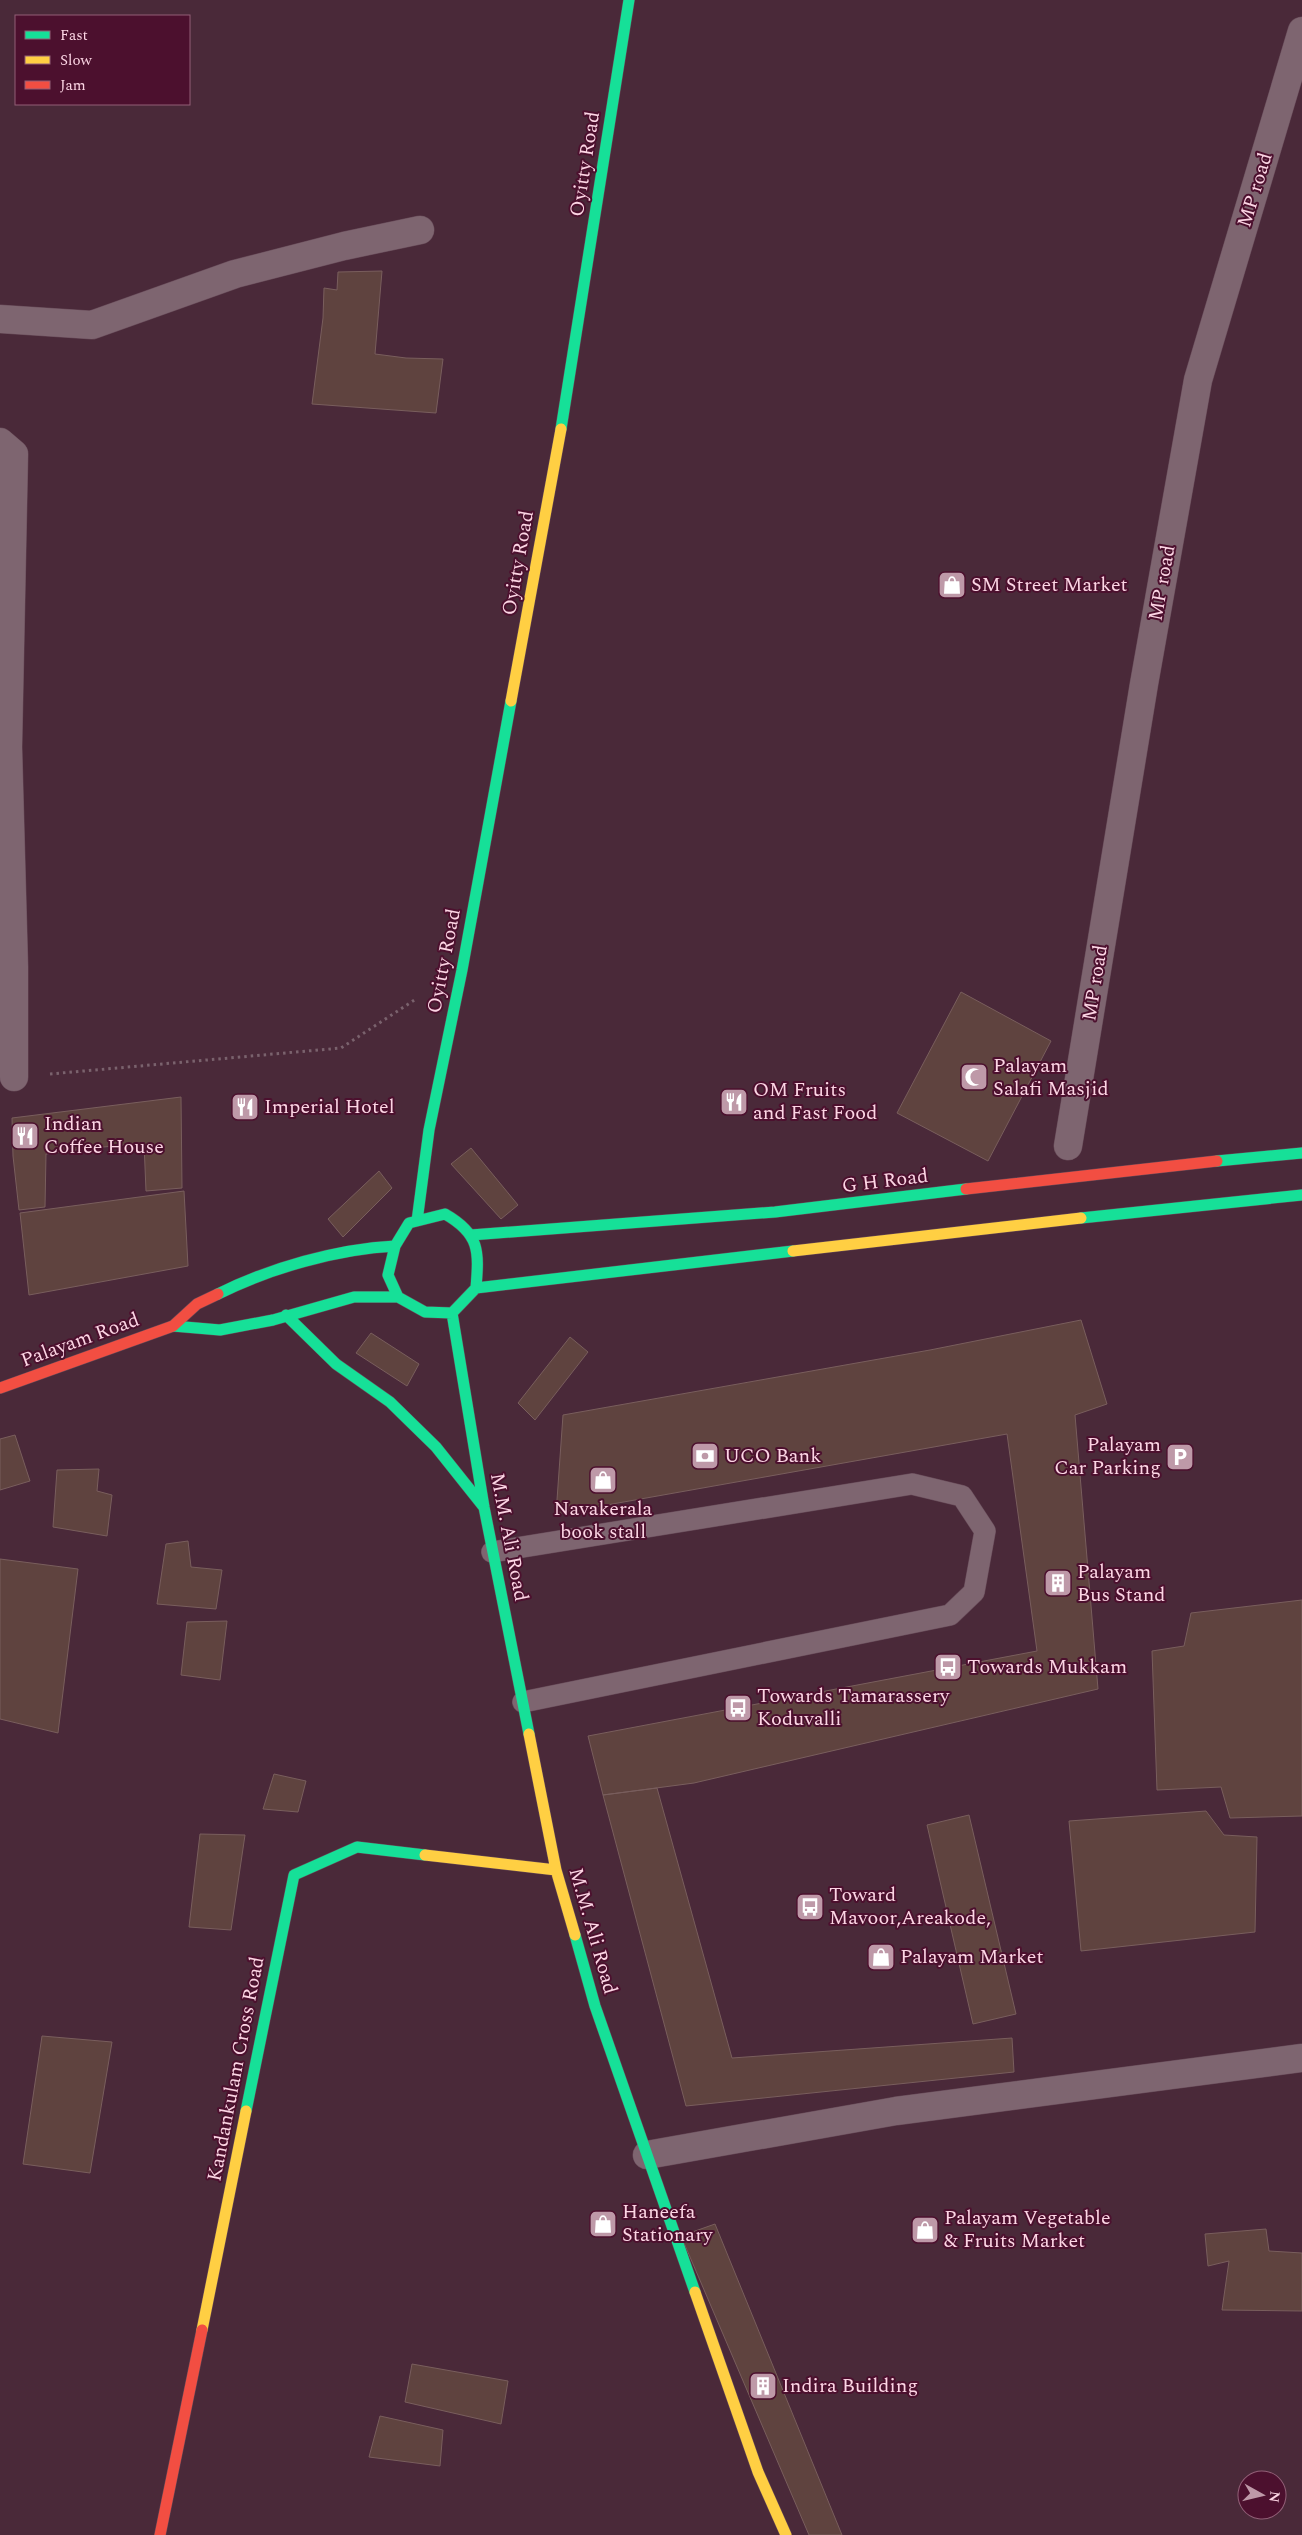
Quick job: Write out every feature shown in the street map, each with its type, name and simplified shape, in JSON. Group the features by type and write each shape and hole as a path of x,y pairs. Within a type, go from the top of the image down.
{"main road":[{"name":"Oyitty Road","path":"417,1221 428,1130 462,970 568,393 629,0"},
{"name":"G H Road","path":"471,1235 775,1212 1121,1170 1302,1152"},
{"path":"173,1326 220,1330 286,1316 354,1297 398,1297 425,1312 452,1313 476,1288 1041,1222 1302,1195"},
{"path":"398,1297 388,1275 395,1246 409,1223 445,1214 468,1229 471,1235 478,1252 476,1288"},
{"path":"173,1326 197,1304 235,1286 320,1257 360,1248 395,1246"},
{"name":"M.M. Ali Road","path":"452,1313 492,1552 556,1870 594,2006 758,2472 786,2535"},
{"path":"286,1316 336,1364 390,1402 436,1447 484,1507"},
{"name":"Palayam Road","path":"0,1388 173,1326"},
{"name":"Kandankulam Cross Road","path":"160,2535 294,1876 357,1848 556,1870"}],"street":[{"name":"MP road","path":"1068,1146 1144,684 1198,380 1302,31"},
{"path":"0,319 92,325 235,274 344,246 420,230"},
{"path":"0,442 14,454 8,747 14,967 14,1077"},
{"path":"646,2155 896,2111 1302,2058"}],"lane":[{"path":"492,1552 912,1484 962,1496 985,1531 974,1592 950,1615 522,1702"}],"path":[{"path":"14,1077 341,1048 462,970"}],"building":[{"path":"382,271 375,354 406,358 443,359 436,413 312,404 323,318 324,288 337,290 338,272"},
{"name":"Palayam Salafi Masjid","path":"961,992 1051,1041 988,1161 897,1113"},
{"path":"181,1097 182,1188 146,1191 144,1143 83,1149 46,1154 45,1207 19,1210 13,1156 12,1118"},
{"path":"471,1148 518,1205 501,1219 451,1164"},
{"path":"379,1171 392,1188 343,1237 328,1219"},
{"path":"184,1191 188,1266 29,1295 20,1213"},
{"name":"Palayam Bus Stand","path":"1081,1320 1107,1404 1075,1415 1098,1689 694,1783 603,1795 588,1736 1037,1651 1007,1434 556,1514 563,1415 930,1350"},
{"path":"371,1333 419,1364 407,1386 356,1353"},
{"path":"570,1337 588,1352 535,1420 518,1403"},
{"path":"15,1435 30,1481 0,1490 0,1439"},
{"path":"99,1469 97,1491 112,1495 107,1536 53,1527 57,1470"},
{"path":"188,1541 191,1567 222,1570 216,1609 157,1604 166,1544"},
{"path":"0,1559 78,1569 58,1733 0,1719"},
{"path":"1302,1600 1302,1816 1230,1818 1221,1787 1157,1790 1152,1651 1184,1646 1191,1613"},
{"path":"227,1621 220,1680 181,1675 187,1622"},
{"path":"274,1774 306,1781 298,1812 263,1809"},
{"path":"657,1788 732,2058 1012,2038 1014,2072 686,2106 603,1795"},
{"path":"1206,1811 1224,1835 1257,1837 1255,1932 1081,1951 1069,1821"},
{"path":"969,1815 1016,2014 973,2024 927,1825"},
{"path":"200,1834 245,1835 231,1930 189,1927"},
{"path":"42,2036 112,2042 90,2173 23,2164"},
{"name":"Indira Building","path":"715,2224 842,2535 809,2535 681,2236"},
{"path":"1266,2229 1269,2251 1302,2253 1302,2311 1222,2310 1229,2261 1208,2266 1205,2234"},
{"path":"412,2364 508,2381 501,2424 405,2402"},
{"path":"380,2416 443,2430 440,2466 369,2457"}],"traffic: fast":[{"path":"561,429 629,0"},
{"path":"417,1221 429,1130 462,970 511,701"},
{"path":"1217,1161 1302,1153"},
{"path":"471,1235 775,1212 966,1189"},
{"path":"1081,1218 1302,1195"},
{"path":"445,1214 457,1221 465,1229 475,1245 477,1254 476,1288 452,1313 425,1312 398,1297 388,1275 395,1246 409,1223 445,1214"},
{"path":"218,1294 259,1276 304,1261 350,1251 395,1246"},
{"path":"476,1288 793,1251"},
{"path":"173,1326 220,1330 273,1320 354,1297 398,1297"},
{"path":"452,1313 484,1507 529,1734"},
{"path":"286,1315 336,1364 390,1402 436,1447 483,1506"},
{"path":"246,2111 294,1875 357,1847 425,1855"},
{"path":"575,1935 595,2006 695,2292"}],"traffic: slow":[{"path":"511,701 561,429"},
{"path":"793,1251 1081,1218"},
{"path":"529,1734 556,1870 575,1935"},
{"path":"425,1855 556,1870"},
{"path":"202,2330 246,2111"},
{"path":"695,2292 758,2472 786,2535"}],"traffic: jam":[{"path":"966,1189 1217,1161"},
{"path":"0,1388 173,1326 197,1304 218,1294"},
{"path":"160,2535 202,2330"}],"place":[{"name":"SM Street Market","path":"952,585"},
{"name":"Palayam Salafi Masjid","path":"974,1077"},
{"name":"OM Fruits and Fast Food","path":"734,1102"},
{"name":"Imperial Hotel","path":"245,1107"},
{"name":"Indian Coffee House","path":"25,1136"},
{"name":"UCO Bank","path":"705,1456"},
{"name":"Palayam Car Parking","path":"1180,1457"},
{"name":"Navakerala book stall","path":"603,1480"},
{"name":"Palayam Bus Stand","path":"1058,1583"},
{"name":"Towards Mukkam","path":"948,1667"},
{"name":"Towards Tamarassery Koduvalli","path":"738,1708"},
{"name":"Toward Mavoor,Areakode,","path":"810,1907"},
{"name":"Palayam Market","path":"881,1957"},
{"name":"Haneefa Stationary","path":"603,2224"},
{"name":"Palayam Vegetable & Fruits Market","path":"925,2230"},
{"name":"Indira Building","path":"763,2386"}]}
